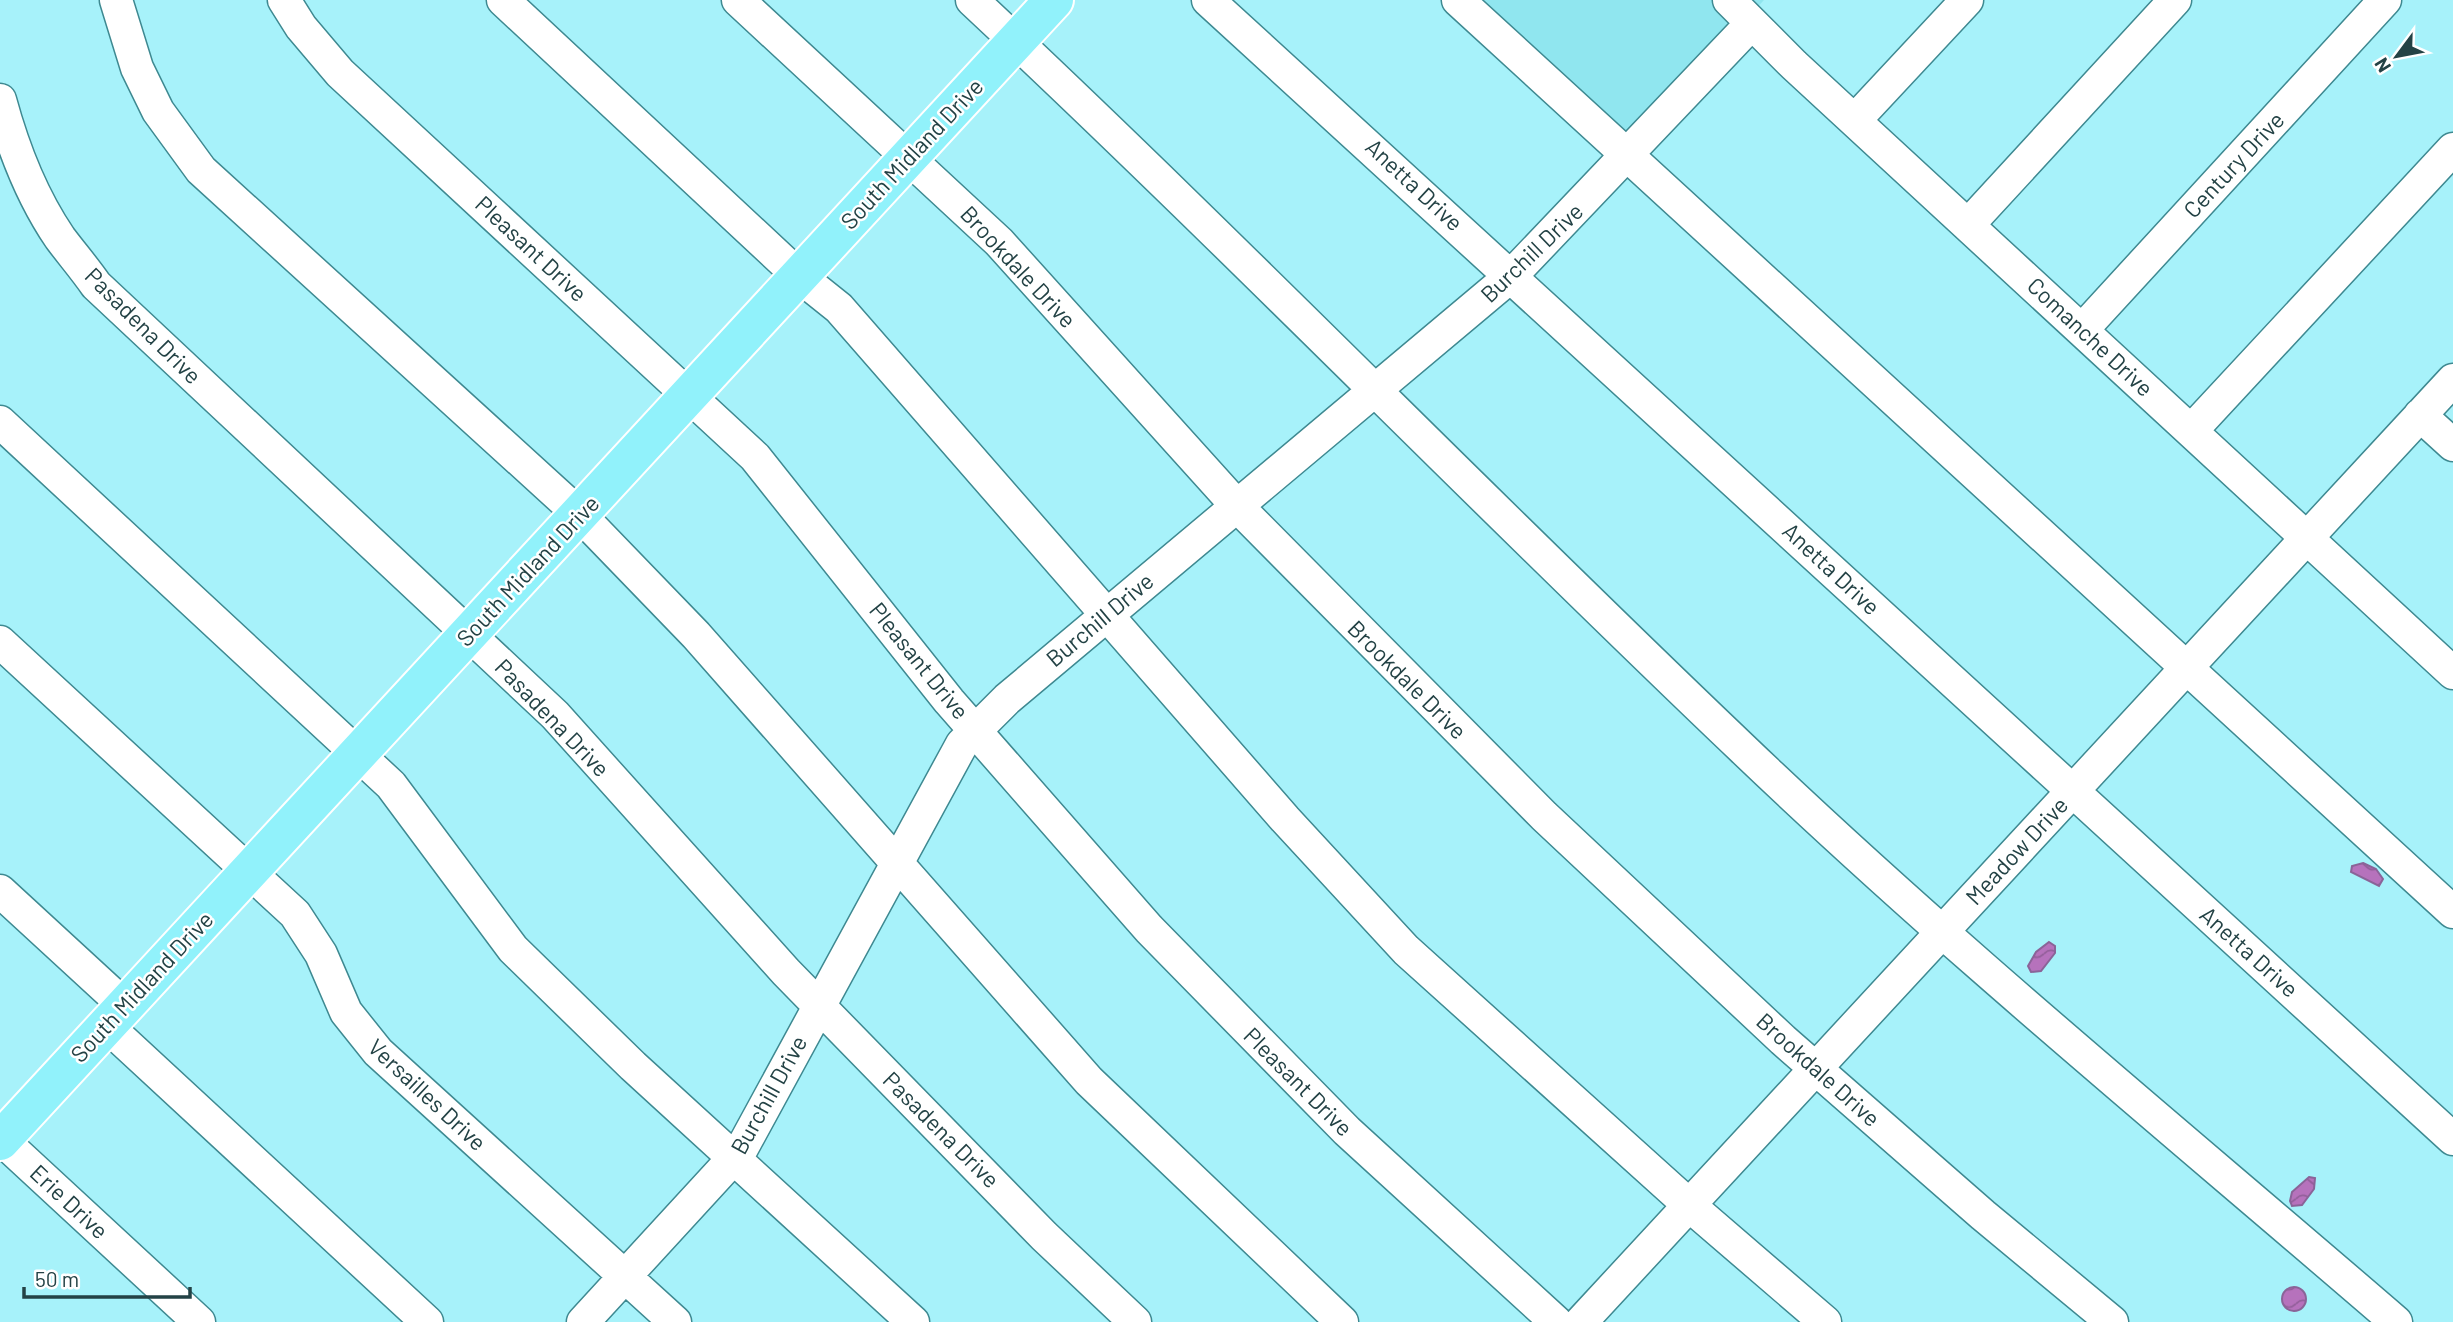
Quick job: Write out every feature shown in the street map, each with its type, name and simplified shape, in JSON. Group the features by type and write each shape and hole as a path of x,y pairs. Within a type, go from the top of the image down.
{"main road":[{"name":"South Midland Drive","path":"1,1140 1054,0"}],"street":[{"path":"116,0 137,68 158,111 201,170 580,515 696,635 898,861 1089,1081 1342,1322"},
{"name":"Pleasant Drive","path":"284,0 301,27 340,73 748,450 782,488 974,730 1149,929 1240,1025 1347,1131 1556,1322"},
{"path":"503,0 799,276 839,308 1285,819 1406,950 1689,1205 1825,1322"},
{"name":"Brookdale Drive","path":"738,0 999,242 1237,506 1544,816 1815,1068 1983,1215 2112,1322"},
{"path":"972,0 1377,390 1745,751 1943,930 2396,1322"},
{"name":"Anetta Drive","path":"1208,0 2453,1139"},
{"path":"1458,0 2453,912"},
{"name":"Comanche Drive","path":"1729,0 1854,121 2453,673"},
{"path":"1854,121 1967,0"},
{"path":"1968,225 2175,0"},
{"name":"Century Drive","path":"2082,330 2385,0"},
{"name":"Burchill Drive","path":"583,1322 747,1141 962,744 974,730 1107,614 1511,276 1752,23"},
{"name":"Pasadena Drive","path":"0,100 12,142 36,195 61,239 96,285 130,320 471,634 555,715 819,1005 1044,1236 1135,1322"},
{"path":"2191,431 2453,149"},
{"name":"Meadow Drive","path":"1581,1322 2453,380"},
{"path":"2420,415 2453,445"},
{"path":"0,422 391,785 513,949 632,1066 913,1322"},
{"name":"Versailles Drive","path":"0,642 302,923 321,954 346,1012 363,1036 675,1322"},
{"path":"0,891 116,1016 427,1322"},
{"name":"Erie Drive","path":"1,1140 199,1322"}],"shaded area":[{"path":"1464,0 1764,0 1627,148"}],"water":[{"path":"2363,863 2376,869 2383,879 2379,886 2351,872 2352,866"},
{"path":"2049,942 2055,946 2055,953 2041,971 2031,972 2028,966 2036,952"},
{"path":"2309,1177 2315,1178 2314,1189 2302,1205 2292,1206 2292,1192"},
{"path":"2294,1287 2303,1290 2306,1299 2303,1308 2294,1311 2285,1308 2282,1299 2285,1290"}]}
